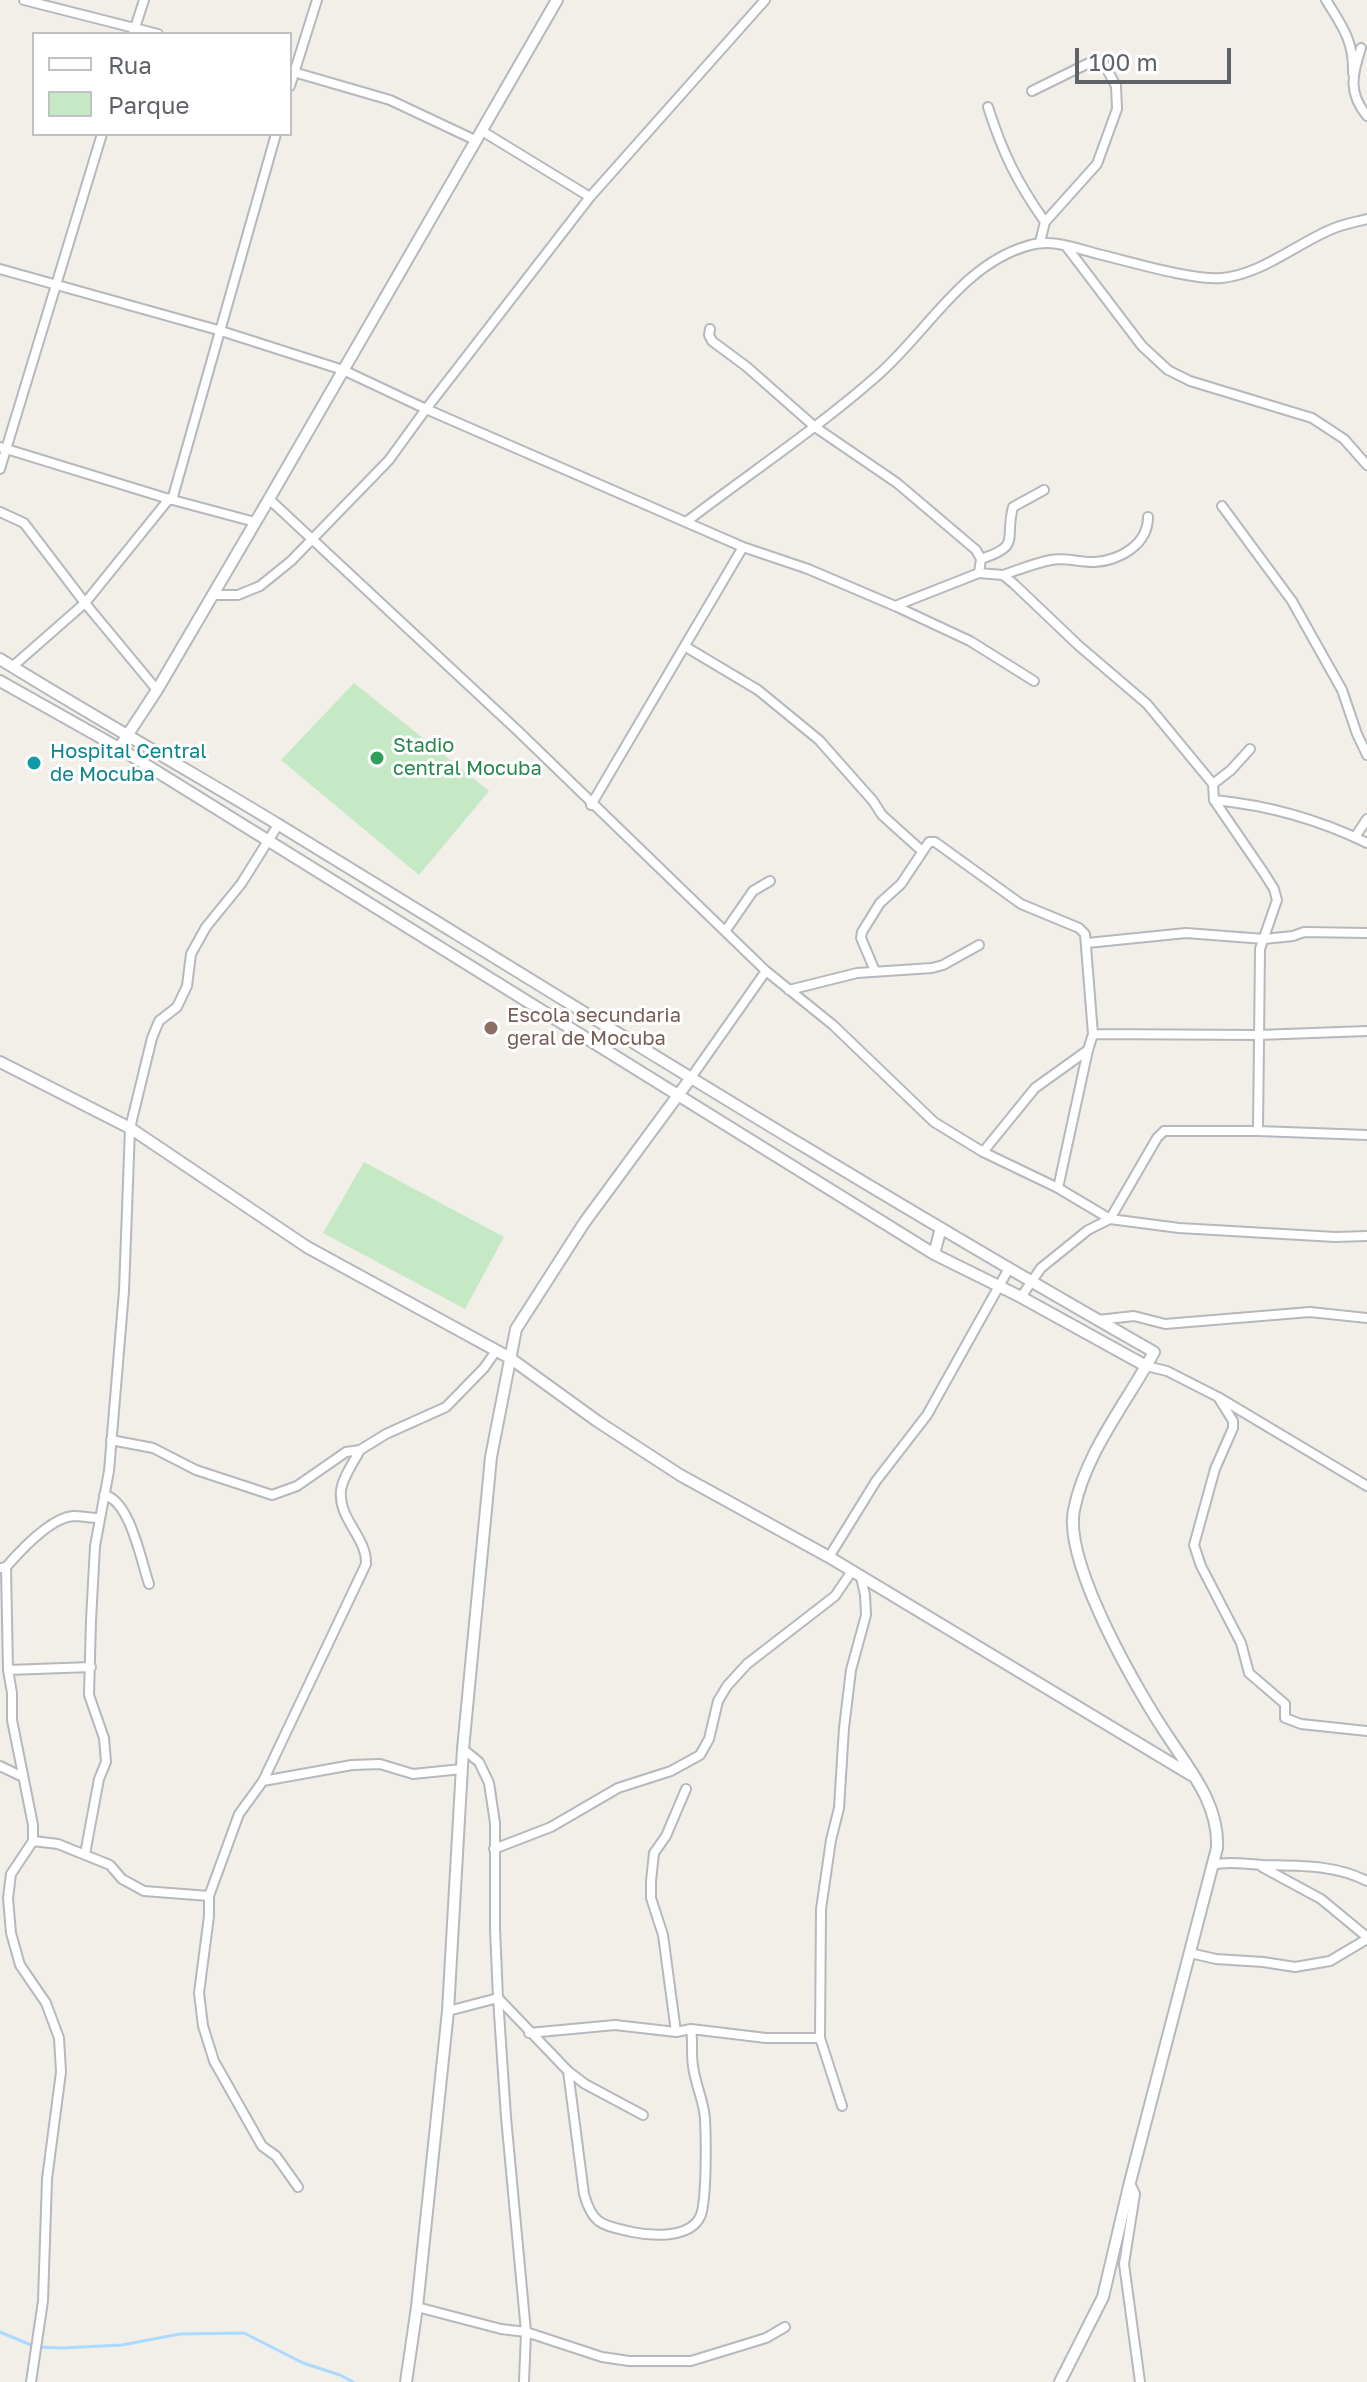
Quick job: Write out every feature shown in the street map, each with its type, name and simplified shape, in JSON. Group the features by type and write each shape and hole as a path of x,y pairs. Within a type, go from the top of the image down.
{"street":[{"path":"24,0 134,31 144,0"},
{"path":"317,0 292,72 390,100 478,135 590,197"},
{"path":"119,748 157,690 269,499 557,0"},
{"path":"212,595 238,595 260,586 313,539 389,460 590,197 765,0"},
{"path":"1326,0 1350,40 1354,54 1355,94 1367,116"},
{"path":"1353,73 1361,48"},
{"path":"1032,91 1095,60 1103,62 1116,86 1117,109 1097,164 1045,222 1040,242"},
{"path":"988,107 1017,182 1045,222"},
{"path":"0,469 3,448 101,136"},
{"path":"0,670 12,667 85,603 170,500 275,136"},
{"path":"686,522 815,427 877,376 909,346 957,291 1004,254 1040,242 1066,245 1160,269 1220,278 1244,273 1333,228 1367,219"},
{"path":"1066,245 1142,346 1168,370 1190,381 1312,418 1344,439 1367,465"},
{"path":"0,269 218,330 343,370 743,547 808,569 895,606 970,641 1034,681"},
{"path":"710,329 712,341 758,376 815,427 897,483 976,550 981,559 979,573"},
{"path":"3,448 170,500 255,522"},
{"path":"981,559 1002,552 1009,545 1013,507 1044,490"},
{"path":"269,499 518,731 591,805 766,971 833,1025 934,1122 983,1152 1058,1188 1110,1219 1179,1228 1367,1236"},
{"path":"1222,506 1292,601 1342,690 1367,755"},
{"path":"0,512 24,523 157,690"},
{"path":"895,606 979,573 1003,575 1053,559 1097,562 1117,556 1138,546 1148,528 1148,517"},
{"path":"591,805 743,547"},
{"path":"1003,575 1147,704 1213,784 1214,800 1274,889 1277,900 1260,949 1258,1131"},
{"path":"686,647 758,690 819,740 882,815 922,851"},
{"path":"0,659 1008,1270 1154,1352 1167,1371"},
{"path":"0,681 119,748 934,1254 1021,1297 1146,1366 1167,1371 1218,1397 1367,1486"},
{"path":"1213,784 1250,749"},
{"path":"1214,800 1240,802 1281,812 1367,843"},
{"path":"1355,837 1367,819"},
{"path":"85,1854 99,1779 106,1762 104,1738 89,1695 92,1591 111,1440 124,1291 130,1128 152,1038 159,1021 177,1007 187,986 191,954 206,927 241,884 278,825"},
{"path":"875,971 861,938 862,932 880,903 901,884 929,842 944,847 1021,904 1079,928 1085,934 1093,1034 1058,1188"},
{"path":"726,930 753,891 770,881"},
{"path":"439,947 449,931"},
{"path":"1087,943 1186,933 1264,939 1304,932 1367,933"},
{"path":"789,990 875,971 932,968 979,945"},
{"path":"406,2382 417,2307 448,2011 463,1749 491,1457 516,1329 584,1223 766,971"},
{"path":"1093,1034 1258,1035 1367,1031"},
{"path":"983,1152 1035,1088 1088,1050"},
{"path":"0,1062 130,1128 307,1247 510,1358 597,1421 680,1475 829,1557 1197,1779"},
{"path":"1021,1297 1041,1268 1088,1230 1110,1219 1164,1131 1367,1135"},
{"path":"934,1254 941,1228"},
{"path":"829,1557 876,1481 927,1415 1008,1270"},
{"path":"1097,1320 1134,1316 1165,1324 1310,1312 1367,1318"},
{"path":"111,1440 153,1448 196,1470 272,1495 297,1486 346,1452 360,1450 386,1434 446,1407 496,1351"},
{"path":"1060,2382 1103,2297 1218,1837 1213,1811 1197,1779 1125,1669 1092,1592 1074,1539 1073,1512 1095,1454 1154,1352"},
{"path":"1218,1397 1233,1421 1233,1428 1215,1469 1196,1533 1194,1545 1201,1566 1241,1643 1249,1673 1285,1704 1285,1718 1301,1724 1367,1731"},
{"path":"298,2187 276,2156 262,2146 214,2061 203,2026 199,1993 209,1896 239,1814 263,1781 366,1564 366,1556 341,1497 341,1488 360,1450"},
{"path":"104,1495 118,1502 136,1539 149,1584"},
{"path":"31,2382 43,2301 47,2179 61,2072 59,2038 46,2003 20,1965 11,1933 8,1898 11,1874 33,1841 12,1720 3,1567 60,1520 71,1516 99,1518"},
{"path":"494,1849 551,1827 618,1788 671,1771 700,1755 709,1739 718,1701 727,1686 747,1664 835,1596 856,1574"},
{"path":"842,2106 820,2038 821,1909 839,1808 851,1670 866,1615 865,1595 856,1574"},
{"path":"8,1670 91,1667"},
{"path":"463,1749 479,1762 489,1783 495,1823 498,1998 526,2332 524,2382"},
{"path":"263,1781 352,1765 380,1764 413,1774 462,1769"},
{"path":"0,1766 23,1777"},
{"path":"676,2032 663,1935 651,1898 651,1881 654,1853 666,1836 686,1789"},
{"path":"33,1841 58,1844 110,1865 122,1879 144,1891 209,1896"},
{"path":"1212,1865 1227,1861 1333,1868 1367,1881"},
{"path":"1190,1953 1216,1959 1295,1967 1330,1961 1367,1938 1321,1899 1257,1865"},
{"path":"448,2011 498,1998"},
{"path":"498,1998 568,2071 585,2084 643,2115"},
{"path":"529,2033 566,2032 615,2025 676,2032 691,2029 766,2038 820,2038"},
{"path":"568,2071 589,2212 600,2225 645,2235 675,2233 693,2226 701,2216 704,2199 705,2119 692,2060 691,2029"},
{"path":"1130,2182 1135,2194 1124,2264 1140,2382"},
{"path":"417,2307 501,2329 526,2332 602,2357 629,2361 691,2361 766,2338 785,2327"}],"green space":[{"path":"354,683 489,791 419,875 281,760"},
{"path":"364,1162 504,1237 465,1309 323,1233"}],"waterway":[{"path":"0,2332 36,2347 62,2348 122,2345 180,2334 244,2333 303,2363 353,2382"}],"place":[{"name":"Stadio central Mocuba","path":"377,758"},
{"name":"Hospital Central de Mocuba","path":"34,763"},
{"name":"Escola secundaria geral de Mocuba","path":"491,1028"}]}
